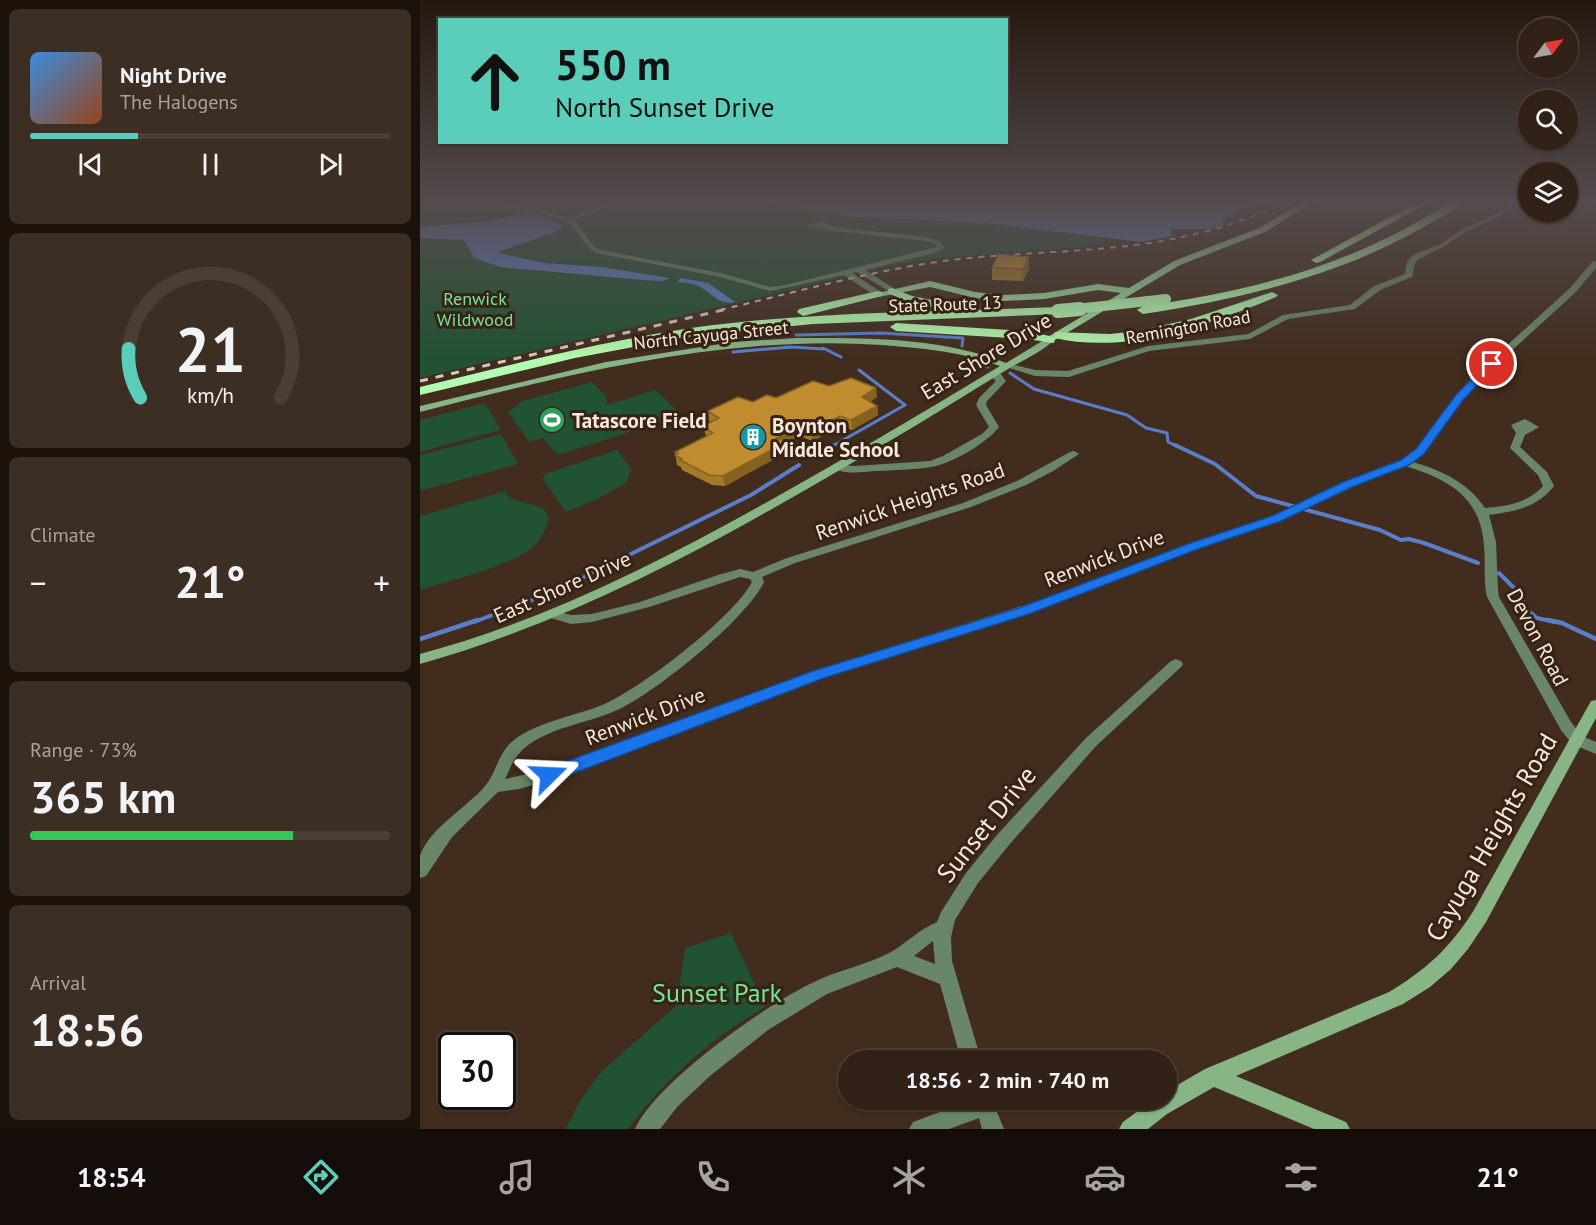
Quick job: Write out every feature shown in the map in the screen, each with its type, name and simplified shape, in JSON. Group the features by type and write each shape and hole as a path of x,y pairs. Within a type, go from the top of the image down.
{"highway":[{"name":"State Route 13","path":"420,391 604,347 732,327 827,319 1042,315 1058,311 1166,299 1219,290 1283,273 1325,255"},
{"name":"State Route 13","path":"420,399 568,363 653,346 731,335 849,326 1143,310 1198,302 1265,287 1361,255"},
{"path":"849,326 1105,340 1209,317 1258,301 1358,256"},
{"path":"892,291 909,299 943,307 1042,315"},
{"path":"732,327 878,294"}],"main road":[{"name":"East Shore Drive","path":"1054,338 1129,291 1198,255"},
{"path":"878,294 924,284 942,286 975,295 1004,298 1044,296 1098,287 1129,291"}],"street":[{"path":"612,255 720,275 760,287 786,287 921,255"},
{"name":"Remington Road","path":"1007,366 1035,373 1069,374 1134,352 1173,344 1244,337 1258,333 1286,317 1346,309 1357,304 1377,288 1406,277 1412,262 1421,255"},
{"path":"1405,463 1420,452 1472,382 1573,291 1596,262"},
{"path":"859,270 892,291"},
{"path":"846,273 878,294"},
{"name":"East Shore Drive","path":"420,659 487,640 556,615 661,563 839,468 1054,338"},
{"name":"North Cayuga Street","path":"420,409 600,366 743,345 839,340 885,342 962,353 1007,366"},
{"path":"839,468 931,464 947,458 986,436 994,427 981,405 982,400 1001,381 998,376 993,375"},
{"path":"1483,512 1531,502 1549,486 1543,474 1516,451 1521,433"},
{"name":"Renwick Heights Road","path":"755,576 782,564 901,527 1004,490 1044,472 1074,454"},
{"name":"Renwick Drive","path":"493,787 549,775 818,674 1005,618 1289,513 1347,484 1405,463"},
{"name":"Devon Road","path":"1405,463 1454,481 1467,490 1483,512 1490,541 1489,581 1493,597 1557,713 1577,740"},
{"path":"556,615 569,621 585,620 638,606 729,575 755,576"},
{"name":"Renwick Drive","path":"493,787 505,759 519,744 538,734 604,711 646,687 724,622 755,592 758,582 755,576"},
{"name":"Sunset Drive","path":"968,1050 943,961 943,928 962,893 1003,840 1104,727 1176,664"},
{"name":"Cayuga Heights Road","path":"1130,1129 1150,1113 1212,1076 1396,998 1444,965 1463,945 1475,926 1596,705"},
{"path":"1577,740 1596,748"},
{"path":"420,871 450,828 493,787"},
{"path":"646,1129 671,1099 704,1068 761,1023 820,988 897,958 927,935 943,928"},
{"path":"897,958 947,978"},
{"path":"1212,1076 1339,1129"},
{"path":"920,1129 966,1110"},
{"path":"986,1110 993,1129"}],"green space":[{"name":"Renwick Wildwood","path":"420,255 982,255 941,258 887,267 420,378"},
{"path":"592,382 606,396 607,405 655,390 682,415 558,455 543,438 529,442 508,412 523,401"},
{"path":"485,403 501,430 420,452 420,420"},
{"path":"501,434 518,464 420,491 420,455"},
{"path":"617,450 631,469 626,483 566,512 543,479 545,474"},
{"path":"505,491 509,498 543,508 549,517 544,533 537,543 524,554 496,567 420,590 420,516"},
{"name":"Sunset Park","path":"731,933 765,1007 726,1032 690,1061 657,1093 628,1129 566,1129 580,1101 601,1072 677,1005 685,948"}],"water":[{"path":"472,255 506,255 543,263 601,267 670,278 662,281 644,280 501,267 474,258"},
{"path":"681,278 708,283 735,302 721,301 701,287 677,282"}],"building":[{"path":"998,255 1029,257 1023,269 992,268"},
{"name":"Boynton Middle School","path":"851,378 876,388 862,397 877,406 851,420 840,416 811,431 798,426 776,438 786,442 723,476 709,475 675,455 678,453 675,452 713,433 703,426 719,418 708,411 738,397 753,402 767,395 776,398 813,381 829,386"}],"waterway":[{"path":"796,335 881,333 963,338 962,346"},
{"path":"733,352 791,347 824,349"},
{"path":"823,348 841,357"},
{"path":"964,361 988,367"},
{"path":"831,447 905,405 859,370"},
{"path":"1010,373 1034,389 1127,415 1146,428 1167,433 1168,442 1179,447"},
{"path":"812,458 834,445"},
{"path":"1175,445 1215,464 1256,496 1380,530 1401,540 1409,539 1424,543 1478,563"},
{"path":"580,579 751,495 799,465"},
{"path":"1499,573 1520,594 1526,609 1537,618 1555,622"},
{"path":"474,622 532,600"},
{"path":"420,639 478,620"},
{"path":"1548,620 1562,623 1596,639"}],"railway":[{"path":"720,310 864,275 922,264 1014,255"},
{"path":"420,381 727,309"}],"place":[{"name":"Tatascore Field","path":"552,420"},
{"name":"Boynton Middle School","path":"753,437"}],"route":[{"path":"549,775 818,674 1005,618 1193,546 1276,518 1347,484 1405,463 1420,452 1472,382 1492,364"}]}
